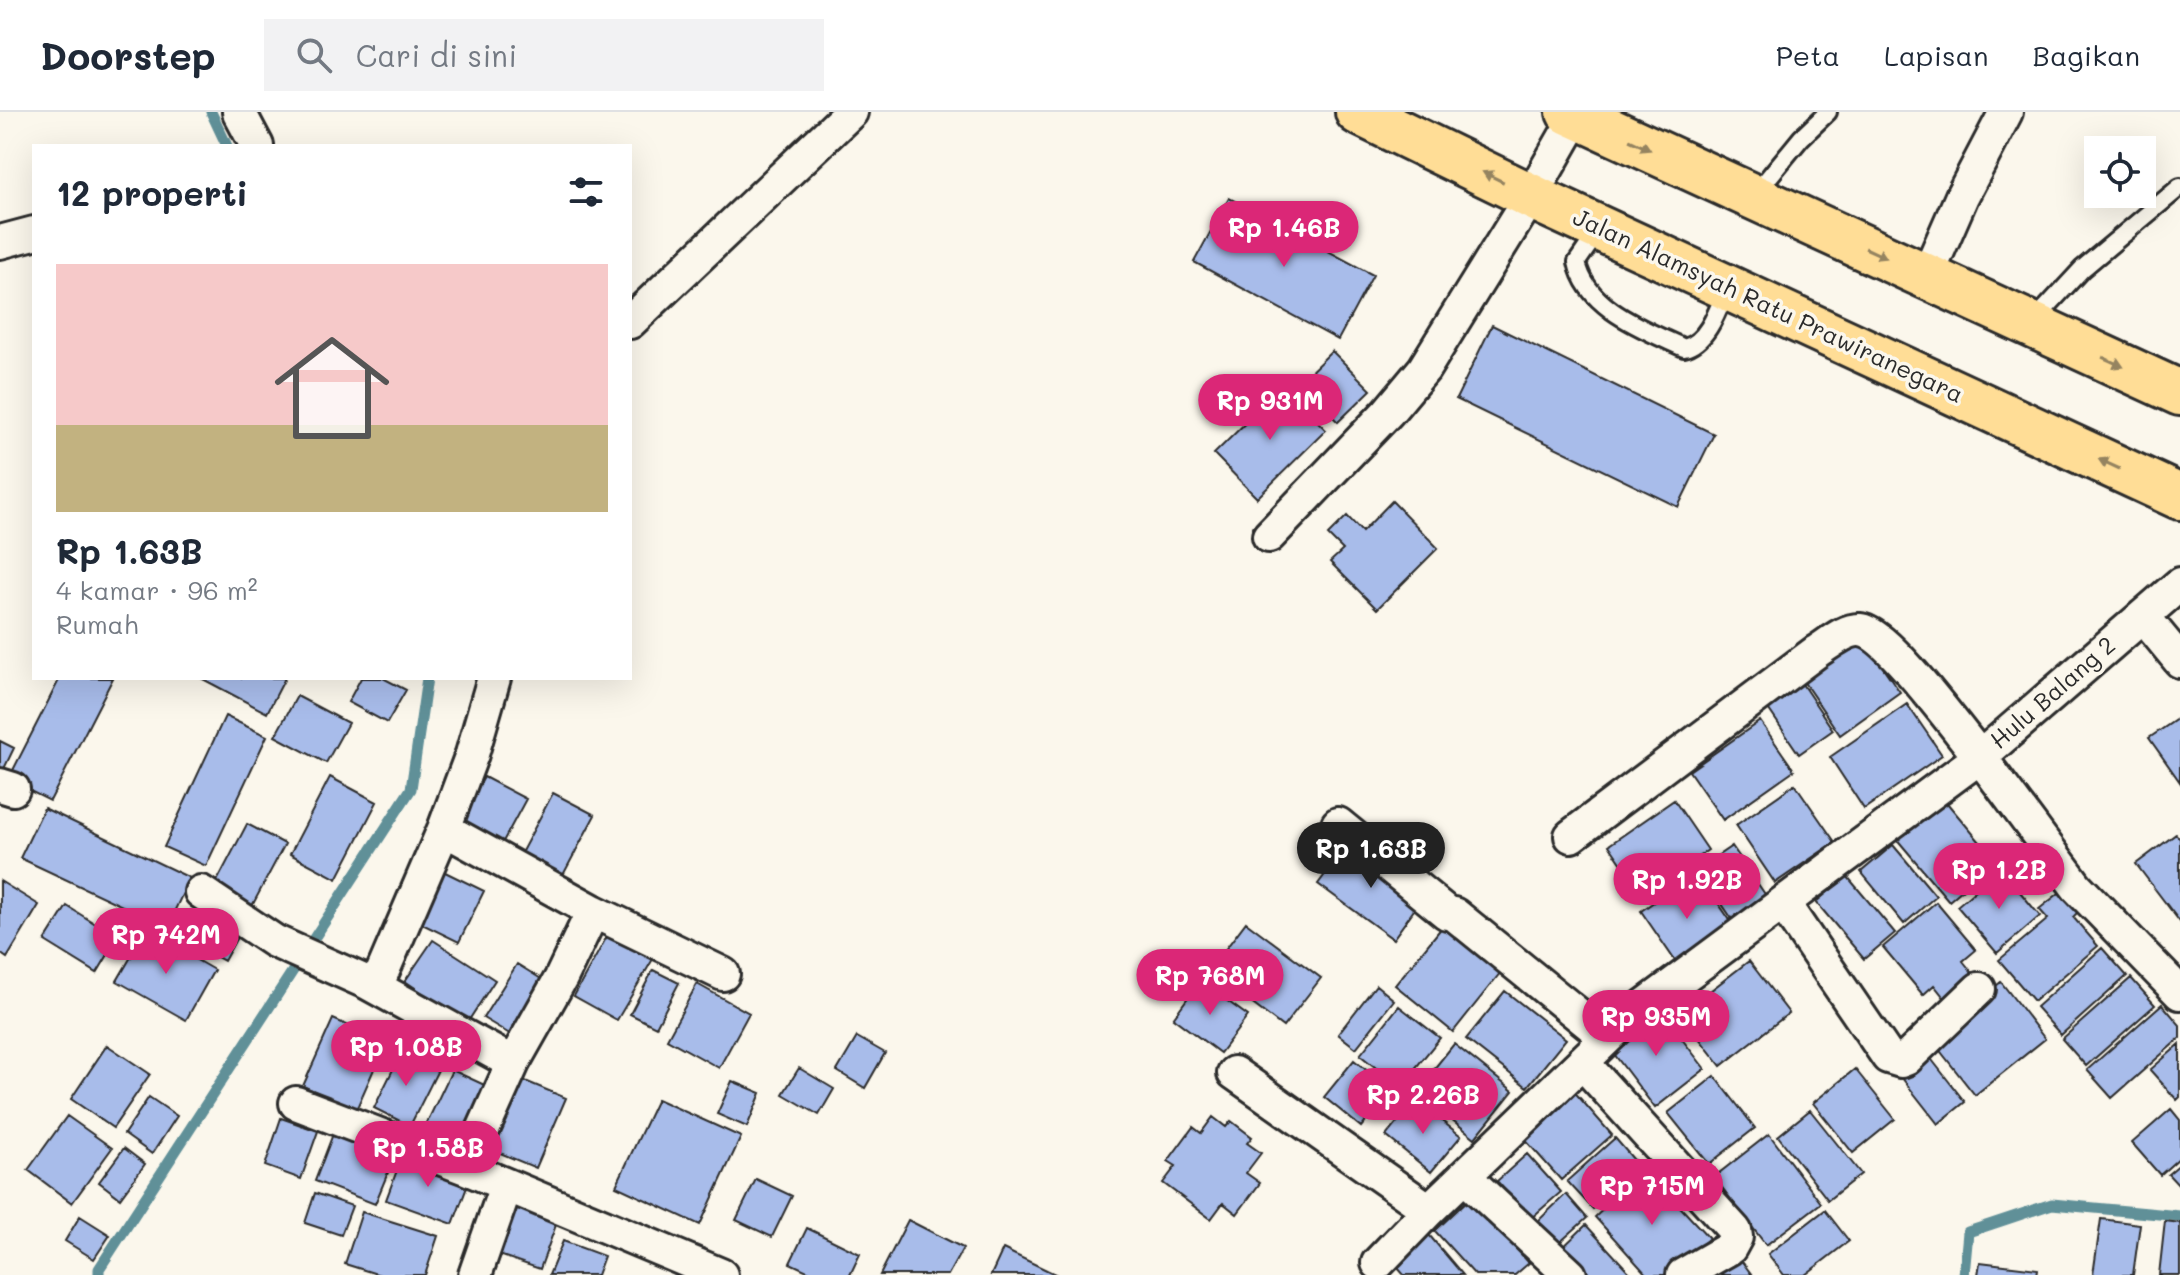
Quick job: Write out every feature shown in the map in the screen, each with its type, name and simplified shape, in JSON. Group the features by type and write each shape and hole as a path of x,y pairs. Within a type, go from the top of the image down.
{"highway":[{"name":"Jalan Alamsyah Ratu Prawiranegara","path":"1358,112 1531,196 2180,497"},
{"path":"1575,113 2180,393"}],"street":[{"path":"239,112 256,144"},
{"path":"632,320 851,112"},
{"path":"1927,276 1962,196 2006,112"},
{"path":"1269,536 1388,412 1424,369 1531,196 1575,113"},
{"path":"0,242 32,234"},
{"name":"Hulu Balang 2","path":"2180,584 1980,757 2077,887 2180,993"},
{"path":"2143,616 2180,661"},
{"path":"1378,1263 1629,1017 1980,757 1896,655 1871,634 1862,630 1849,631 1816,652 1571,836"},
{"path":"372,985 444,829 472,754 493,680"},
{"path":"1338,824 1607,1038"},
{"path":"444,829 593,911 723,974"},
{"path":"201,892 274,941 372,985 513,1063"},
{"path":"1783,903 1888,1057 1901,1061 1906,1059 1979,989"},
{"path":"466,1168 513,1063 561,978 593,911"},
{"path":"1582,1062 1735,1231 1736,1237 1730,1248 1683,1275"},
{"path":"1234,1073 1429,1210"},
{"path":"296,1103 466,1168 721,1275"},
{"path":"1464,1176 1570,1275"},
{"path":"475,1275 506,1186"}],"lane":[{"path":"1753,197 1801,138 1828,112"},
{"path":"2031,324 2082,269 2180,187"},
{"path":"1600,228 1577,262 1580,279 1599,300 1640,327 1673,343 1684,348 1692,346 1703,335 1727,287"}],"building":[{"path":"1229,198 1373,275 1338,340 1194,262"},
{"path":"1492,325 1714,434 1678,507 1456,399"},
{"path":"1332,351 1371,390 1338,422 1299,383"},
{"path":"1283,386 1326,430 1257,498 1214,454"},
{"path":"1392,501 1438,548 1377,609 1330,562 1343,550 1328,535 1347,516 1362,532"},
{"path":"1859,633 1900,692 1840,735 1799,675"},
{"path":"59,680 112,680 50,801 8,780"},
{"path":"205,680 284,680 267,713"},
{"path":"360,680 387,680 406,690 387,723 348,702"},
{"path":"1802,684 1833,730 1799,754 1767,707"},
{"path":"297,696 348,723 326,763 275,736"},
{"path":"1907,704 1942,755 1864,809 1830,757"},
{"path":"225,716 267,736 206,866 164,847"},
{"path":"2180,717 2180,782 2149,738"},
{"path":"1760,721 1794,770 1723,820 1689,771"},
{"path":"0,741 14,748 2,773 0,772"},
{"path":"330,777 377,802 337,879 290,854"},
{"path":"484,777 526,799 498,851 456,829"},
{"path":"1795,784 1835,842 1775,883 1736,825"},
{"path":"553,793 595,815 562,877 520,855"},
{"path":"1942,797 1996,861 1949,901 1895,837"},
{"path":"1674,800 1708,850 1643,895 1609,845"},
{"path":"44,808 190,878 167,927 20,858"},
{"path":"247,824 285,844 252,906 214,887"},
{"path":"2176,834 2180,839 2180,922 2136,864"},
{"path":"1350,841 1424,896 1393,939 1318,884"},
{"path":"1893,845 1936,896 1904,924 1861,872"},
{"path":"1732,846 1771,903 1737,926 1698,869"},
{"path":"2001,869 2040,916 1997,953 1957,906"},
{"path":"443,871 484,891 459,942 418,922"},
{"path":"1847,876 1895,933 1864,959 1816,902"},
{"path":"0,881 39,905 7,958 0,953"},
{"path":"1684,881 1696,899 1709,890 1734,926 1678,965 1641,911"},
{"path":"2063,890 2080,910 2073,917 2098,946 2034,1001 1999,960 2048,919 2039,909"},
{"path":"1936,902 1976,950 1963,961 1979,981 1950,1005 1934,985 1923,995 1883,947"},
{"path":"67,906 118,938 97,973 45,941"},
{"path":"201,910 240,932 224,961 184,939"},
{"path":"1447,921 1505,967 1453,1032 1395,985"},
{"path":"1246,922 1321,978 1283,1027 1209,971"},
{"path":"611,929 656,954 617,1020 574,996"},
{"path":"146,931 214,970 186,1020 117,981"},
{"path":"433,940 495,980 467,1023 405,981"},
{"path":"2102,948 2127,976 2061,1035 2036,1007"},
{"path":"1749,961 1789,1013 1721,1066 1680,1014"},
{"path":"517,964 551,985 518,1039 483,1018"},
{"path":"653,970 679,983 656,1027 630,1014"},
{"path":"2131,978 2155,1005 2086,1066 2062,1039"},
{"path":"1200,981 1248,1016 1220,1053 1173,1018"},
{"path":"2001,982 2045,1039 1975,1095 1930,1038"},
{"path":"697,984 749,1013 719,1068 667,1039"},
{"path":"1376,985 1394,1000 1356,1048 1338,1034"},
{"path":"1505,991 1566,1039 1527,1087 1466,1039"},
{"path":"2162,1004 2180,1025 2180,1038 2112,1098 2087,1070"},
{"path":"1399,1006 1440,1038 1400,1087 1360,1055"},
{"path":"1658,1008 1705,1069 1655,1108 1608,1046"},
{"path":"333,1019 386,1042 356,1110 303,1086"},
{"path":"857,1037 885,1053 865,1088 837,1071"},
{"path":"1454,1044 1513,1091 1475,1138 1416,1091"},
{"path":"2180,1044 2180,1097 2177,1100 2150,1070"},
{"path":"107,1045 150,1074 113,1128 71,1099"},
{"path":"403,1049 439,1068 410,1126 374,1108"},
{"path":"1925,1051 1965,1102 1938,1124 1898,1073"},
{"path":"1354,1060 1391,1090 1361,1127 1324,1097"},
{"path":"799,1068 834,1089 819,1115 783,1094"},
{"path":"1855,1069 1895,1119 1853,1153 1813,1103"},
{"path":"452,1070 491,1088 460,1153 421,1135"},
{"path":"1715,1076 1755,1128 1709,1164 1668,1113"},
{"path":"518,1078 566,1098 536,1168 488,1148"},
{"path":"732,1081 761,1093 747,1127 717,1114"},
{"path":"1572,1089 1612,1135 1561,1180 1521,1135"},
{"path":"149,1097 177,1116 152,1154 124,1134"},
{"path":"657,1099 741,1137 700,1225 616,1186"},
{"path":"1415,1100 1461,1136 1431,1172 1386,1136"},
{"path":"2171,1109 2180,1120 2180,1157 2160,1175 2132,1143"},
{"path":"1810,1110 1861,1174 1828,1200 1778,1136"},
{"path":"67,1116 112,1148 72,1203 28,1170"},
{"path":"1213,1117 1226,1127 1231,1121 1252,1137 1247,1143 1261,1153 1246,1173 1260,1183 1237,1214 1223,1203 1211,1219 1163,1183 1176,1166 1168,1161 1193,1127 1201,1133"},
{"path":"281,1118 318,1131 301,1179 265,1166"},
{"path":"333,1134 394,1158 375,1204 315,1181"},
{"path":"1769,1134 1821,1203 1766,1245 1714,1177"},
{"path":"1615,1138 1640,1167 1593,1209 1567,1181"},
{"path":"124,1148 145,1164 120,1198 99,1182"},
{"path":"403,1154 470,1179 453,1224 386,1200"},
{"path":"1527,1154 1561,1192 1530,1219 1497,1181"},
{"path":"2180,1164 2180,1187 2168,1174"},
{"path":"1646,1170 1709,1238 1669,1275 1647,1275 1595,1217"},
{"path":"756,1179 792,1196 772,1237 736,1220"},
{"path":"315,1193 352,1206 341,1235 305,1223"},
{"path":"1566,1194 1587,1218 1558,1244 1538,1221"},
{"path":"1470,1198 1529,1263 1515,1275 1475,1275 1435,1231"},
{"path":"516,1207 557,1222 540,1269 499,1255"},
{"path":"1825,1210 1849,1241 1805,1275 1784,1275 1768,1254"},
{"path":"362,1212 438,1236 425,1275 380,1275 345,1264"},
{"path":"80,1216 110,1235 94,1259 65,1241"},
{"path":"2101,1219 2140,1224 2133,1275 2093,1275"},
{"path":"908,1220 963,1248 948,1275 880,1275"},
{"path":"2165,1221 2180,1223 2180,1275 2159,1275"},
{"path":"1586,1225 1632,1275 1579,1275 1558,1252"},
{"path":"807,1228 860,1254 850,1275 816,1275 790,1263"},
{"path":"1424,1229 1463,1275 1404,1275 1390,1259"},
{"path":"563,1241 604,1256 597,1275 549,1275"},
{"path":"1003,1249 1057,1275 991,1275"},
{"path":"1734,1251 1752,1275 1703,1275"},
{"path":"1980,1262 2038,1269 2037,1275 1978,1275"}],"waterway":[{"path":"211,112 226,144"},
{"path":"99,1275 99,1269 411,789 427,680"},
{"path":"1964,1275 1968,1232 2052,1204 2180,1216"}]}
